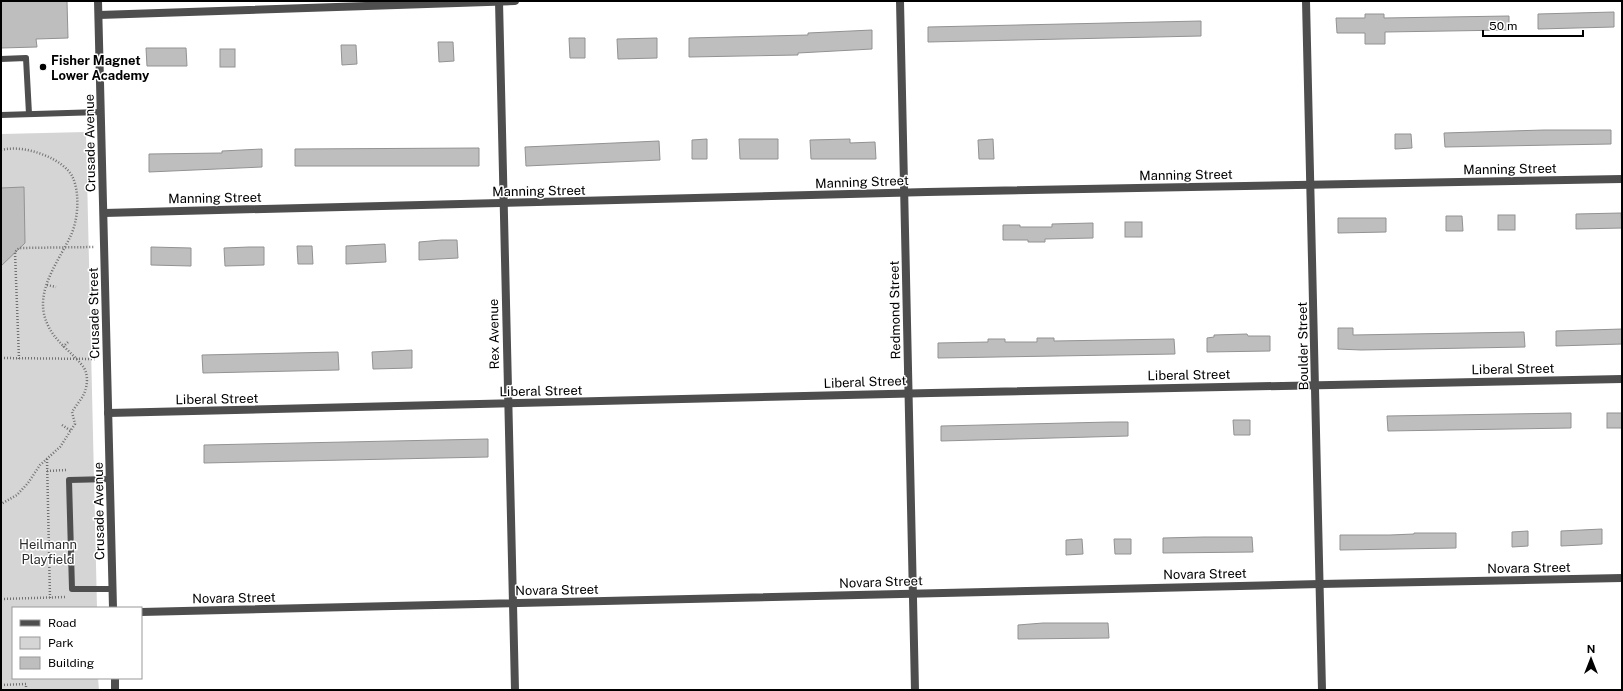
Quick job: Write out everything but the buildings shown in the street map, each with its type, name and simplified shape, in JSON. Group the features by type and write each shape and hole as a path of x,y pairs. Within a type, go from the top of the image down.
{"street":[{"name":"Crusade Avenue","path":"98,1 104,213"},
{"name":"Rex Avenue","path":"499,1 515,690"},
{"path":"99,15 427,2 515,1"},
{"name":"Redmond Street","path":"900,1 915,690"},
{"name":"Boulder Street","path":"1306,1 1322,690"},
{"name":"Manning Street","path":"104,213 904,193 1622,179"},
{"name":"Crusade Street","path":"104,213 108,413"},
{"name":"Liberal Street","path":"108,413 908,393 1622,379"},
{"name":"Crusade Avenue","path":"108,413 113,607"},
{"name":"Novara Street","path":"142,612 499,604 513,602 530,604 913,593 1622,578"},
{"path":"114,679 115,690"}],"lane":[{"path":"1,59 26,58 29,114"},
{"path":"1,115 101,112"},
{"path":"110,479 69,480 72,589 112,589"}],"path":[{"path":"1,150 24,149 38,152 60,163 73,177 77,194 76,220 72,235 56,262 47,284 43,304 44,314 49,326 63,347 82,365 86,374 87,384 85,393 72,412 75,424 60,447 40,465 18,495 1,504"},
{"path":"19,359 15,252 19,248 104,246"},
{"path":"47,284 56,287"},
{"path":"63,347 68,342"},
{"path":"1,358 107,359"},
{"path":"62,425 71,431"},
{"path":"47,459 50,598"},
{"path":"47,471 70,470 69,480"},
{"path":"1,599 71,597"},
{"path":"1,685 26,684 26,690"}],"green space":[{"name":"Heilmann Playfield","path":"86,132 97,607 12,607 12,679 98,679 99,690 1,690 1,134"}],"place":[{"name":"Fisher Magnet Lower Academy","path":"43,67"}]}
